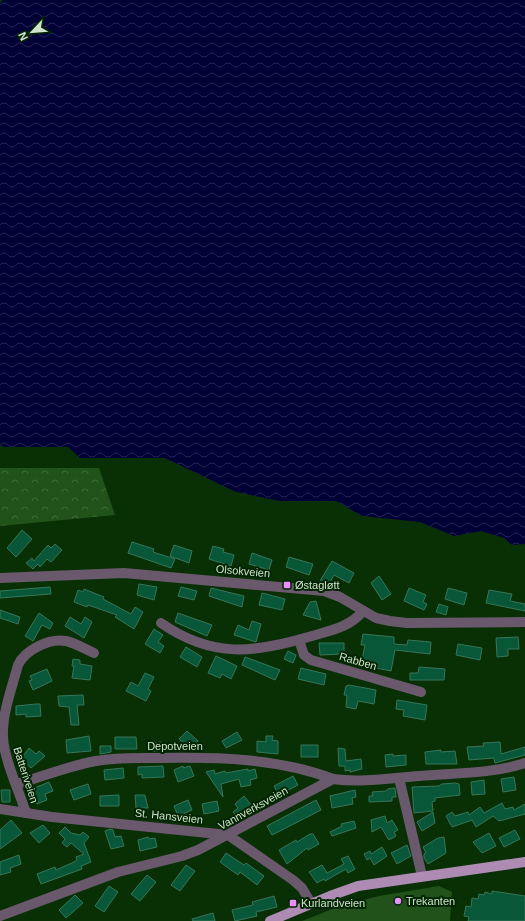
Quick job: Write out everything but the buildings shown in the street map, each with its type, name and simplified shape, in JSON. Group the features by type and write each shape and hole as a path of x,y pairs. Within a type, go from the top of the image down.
{"main road":[{"path":"276,920 312,903 358,886 525,862"}],"street":[{"name":"Olsokveien","path":"0,578 124,573 155,574 320,590 336,596 376,618 400,623 525,622"},
{"path":"160,623 184,637 203,645 225,649 263,649 348,625 363,611"},
{"name":"Rabben","path":"299,640 304,655 311,660 421,692"},
{"name":"Batteriveien","path":"26,813 4,745 3,727 10,694 21,660 33,649 60,641 70,643 94,653"},
{"name":"Depotveien","path":"17,784 85,763 131,758 210,758 259,762 298,768 333,779"},
{"name":"Vannverksveien","path":"0,916 118,872 182,856 228,836 280,806 333,779 399,778 494,770 525,763"},
{"path":"399,778 422,876"},
{"name":"St. Hansveien","path":"0,809 228,836 293,880 302,888 312,903"}],"green space":[{"path":"0,468 99,468 115,515 0,526"},
{"name":"Trekanten","path":"439,886 452,892 450,921 302,921 340,906 379,896"}],"water":[{"path":"3,0 525,0 525,544 512,545 504,538 481,531 454,536 420,522 362,516 336,501 280,501 236,492 165,458 80,458 68,447 4,447 0,445 0,3"}],"place":[{"name":"Østagløtt","path":"287,585"},
{"name":"Trekanten","path":"398,901"},
{"name":"Kurlandveien","path":"293,903"}]}
